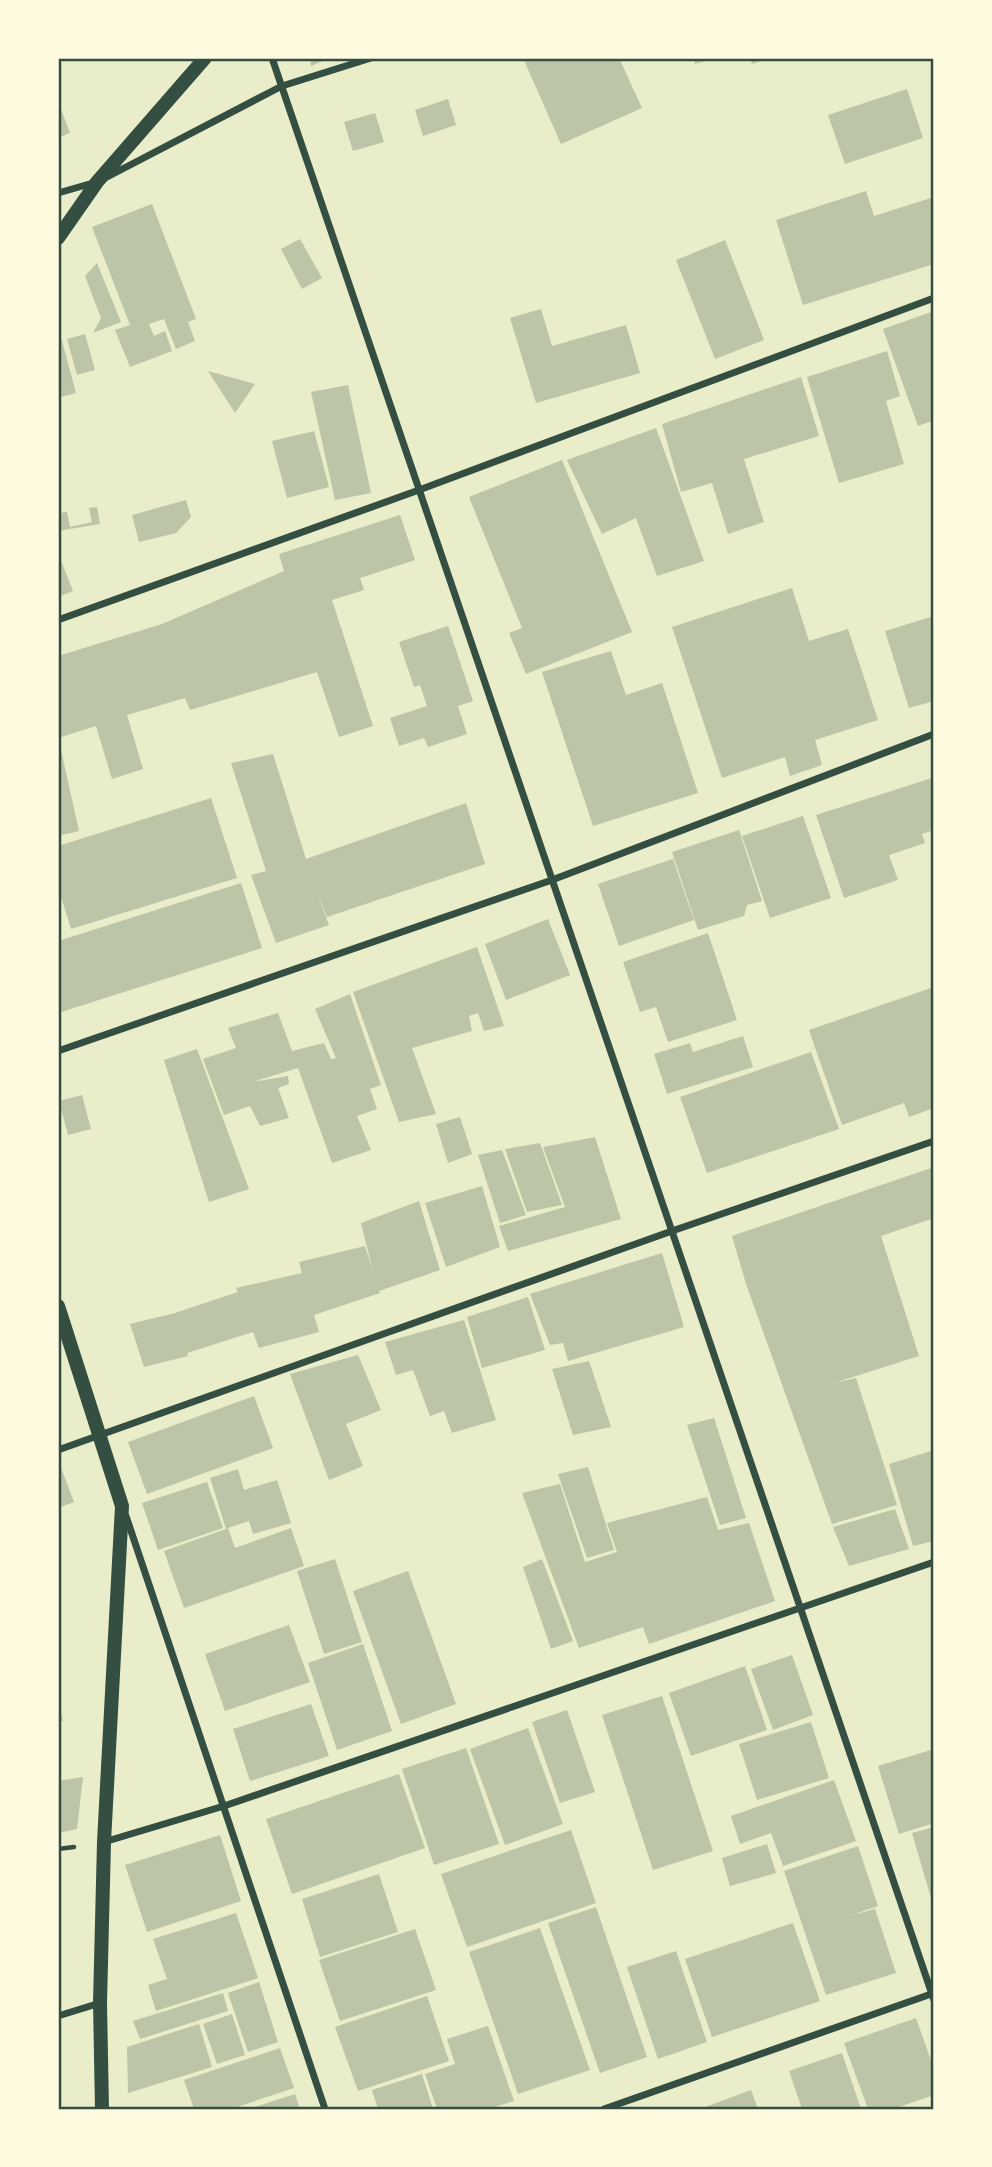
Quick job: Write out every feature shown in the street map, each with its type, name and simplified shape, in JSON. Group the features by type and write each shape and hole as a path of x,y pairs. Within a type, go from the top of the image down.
{"main road":[{"path":"58,238 97,182 205,58"},
{"path":"58,1306 122,1506 104,1842 100,2003 102,2109"}],"street":[{"path":"272,58 934,1995 604,2109"},
{"path":"58,193 97,182 282,86 371,58"},
{"path":"58,620 419,490 934,298"},
{"path":"58,1051 552,880 934,734"},
{"path":"58,1450 934,1140"},
{"path":"122,1506 325,2109"},
{"path":"104,1842 224,1806 934,1562"},
{"path":"58,2016 100,2003"}],"building":[{"path":"310,58 330,58 311,66"},
{"path":"523,58 619,58 642,108 561,144"},
{"path":"693,58 715,58 695,64"},
{"path":"750,58 770,58 752,64"},
{"path":"907,89 923,138 845,164 828,115"},
{"path":"448,99 456,125 423,136 415,110"},
{"path":"58,101 70,133 58,138"},
{"path":"375,113 384,142 353,151 344,122"},
{"path":"866,191 874,216 934,197 934,264 803,305 776,220"},
{"path":"152,204 196,319 188,322 195,341 176,349 164,319 149,324 154,336 165,331 172,351 130,367 115,330 130,325 92,227"},
{"path":"300,239 322,278 302,289 281,249"},
{"path":"725,240 764,340 715,359 676,260"},
{"path":"97,263 121,322 93,333 101,318 85,276"},
{"path":"541,309 552,346 626,325 640,373 536,403 510,318"},
{"path":"934,311 934,426 932,421 918,426 883,329"},
{"path":"58,333 76,393 58,398"},
{"path":"85,334 95,370 77,375 67,339"},
{"path":"887,351 900,396 886,401 904,464 839,483 807,377"},
{"path":"208,371 255,384 235,413"},
{"path":"801,377 819,436 744,459 764,522 728,534 712,483 681,492 662,424"},
{"path":"348,385 371,493 335,500 311,392"},
{"path":"656,428 704,561 657,576 636,518 602,534 567,460"},
{"path":"314,431 329,487 287,498 272,441"},
{"path":"562,460 632,632 526,674 509,633 522,628 469,497"},
{"path":"186,500 191,517 176,533 139,542 132,515"},
{"path":"97,507 100,524 58,531 58,513 67,512 70,527 92,522 89,508"},
{"path":"400,515 415,560 360,578 364,590 332,600 373,726 339,737 317,672 190,710 185,698 127,715 143,769 112,779 96,726 58,738 58,656 162,624 284,571 279,554"},
{"path":"58,553 73,591 58,597"},
{"path":"792,588 809,641 848,629 878,720 815,740 822,765 790,776 785,757 722,778 672,627"},
{"path":"934,616 934,701 909,708 885,631"},
{"path":"448,626 473,701 458,706 467,734 428,747 424,738 399,746 390,718 427,706 420,685 414,687 399,642"},
{"path":"611,651 626,695 662,683 698,793 593,826 542,672"},
{"path":"58,750 61,750 79,831 58,836"},
{"path":"273,754 306,859 466,803 485,864 327,917 318,895 329,925 276,943 251,875 266,871 231,763"},
{"path":"932,778 934,830 922,834 925,843 889,855 898,880 844,898 816,815"},
{"path":"211,798 237,878 71,929 58,887 58,846"},
{"path":"803,816 831,898 770,918 742,836"},
{"path":"739,830 762,901 747,905 744,916 698,930 672,852"},
{"path":"673,859 694,920 619,946 598,884"},
{"path":"241,883 262,948 58,1013 58,941"},
{"path":"548,919 570,975 506,1000 485,944"},
{"path":"708,933 737,1020 668,1042 656,1007 640,1012 623,962"},
{"path":"477,947 504,1026 484,1031 478,1013 469,1016 472,1031 412,1048 436,1114 399,1122 353,992"},
{"path":"934,987 934,1108 909,1117 904,1103 842,1125 809,1030"},
{"path":"350,994 381,1085 370,1089 377,1109 357,1116 371,1150 332,1163 298,1068 252,1082 288,1076 289,1084 278,1088 289,1118 260,1126 250,1106 224,1115 203,1059 236,1048 228,1028 278,1013 292,1051 324,1043 331,1059 336,1058 315,1009"},
{"path":"743,1036 753,1067 667,1094 654,1054 690,1043 693,1052"},
{"path":"197,1049 249,1189 209,1202 164,1060"},
{"path":"811,1052 839,1129 707,1173 680,1097"},
{"path":"82,1095 91,1129 68,1135 59,1101"},
{"path":"460,1117 472,1154 448,1163 436,1124"},
{"path":"595,1137 621,1219 508,1251 499,1226 565,1207 543,1147"},
{"path":"540,1143 562,1205 527,1212 505,1149"},
{"path":"502,1150 526,1215 500,1223 478,1155"},
{"path":"934,1167 934,1218 881,1236 919,1356 834,1383 856,1378 897,1505 832,1524 746,1284 732,1236"},
{"path":"482,1186 500,1247 446,1267 425,1203"},
{"path":"419,1201 440,1270 314,1315 319,1332 259,1348 253,1332 187,1353 188,1356 144,1367 130,1324 175,1313 238,1292 236,1288 302,1273 299,1262 365,1246 373,1271 361,1223"},
{"path":"662,1253 684,1327 568,1361 563,1343 550,1345 530,1294"},
{"path":"528,1297 545,1350 482,1368 467,1317"},
{"path":"464,1320 496,1420 452,1433 444,1411 430,1416 413,1370 396,1375 385,1342"},
{"path":"358,1355 381,1410 346,1424 363,1466 329,1480 290,1374"},
{"path":"589,1361 611,1427 573,1435 552,1369"},
{"path":"254,1396 273,1448 147,1494 128,1442"},
{"path":"714,1418 746,1518 720,1525 687,1425"},
{"path":"931,1451 934,1460 934,1541 913,1546 889,1464"},
{"path":"60,1465 74,1502 58,1508 58,1466"},
{"path":"588,1467 614,1550 587,1558 558,1474"},
{"path":"238,1469 244,1490 277,1480 291,1523 253,1534 249,1521 228,1528 235,1548 291,1528 304,1566 184,1608 164,1551 226,1529 210,1478"},
{"path":"207,1482 223,1528 158,1550 142,1503"},
{"path":"560,1484 585,1562 617,1552 607,1523 707,1497 718,1530 749,1523 775,1601 649,1644 643,1627 579,1648 522,1493"},
{"path":"895,1509 909,1549 849,1566 833,1527"},
{"path":"335,1559 362,1642 324,1654 297,1571"},
{"path":"542,1559 573,1641 551,1649 523,1567"},
{"path":"408,1571 456,1704 401,1724 353,1591"},
{"path":"289,1625 310,1682 225,1711 205,1654"},
{"path":"363,1644 392,1731 337,1750 308,1663"},
{"path":"792,1655 813,1715 773,1730 751,1669"},
{"path":"745,1666 767,1730 691,1756 669,1693"},
{"path":"662,1696 713,1851 653,1870 602,1715"},
{"path":"58,1697 63,1721 58,1722"},
{"path":"311,1704 329,1756 250,1781 233,1729"},
{"path":"567,1710 595,1792 560,1803 532,1722"},
{"path":"811,1722 829,1778 757,1800 739,1744"},
{"path":"528,1728 563,1824 505,1845 470,1749"},
{"path":"466,1748 499,1844 434,1865 402,1769"},
{"path":"934,1749 934,1823 899,1834 878,1766"},
{"path":"399,1774 425,1848 292,1894 266,1819"},
{"path":"83,1777 77,1829 58,1833 58,1781"},
{"path":"834,1780 856,1841 783,1866 771,1833 740,1844 731,1816"},
{"path":"934,1827 934,1897 931,1898 912,1833"},
{"path":"571,1830 596,1903 467,1947 441,1874"},
{"path":"220,1835 241,1901 147,1932 125,1865"},
{"path":"767,1844 776,1873 730,1886 722,1858"},
{"path":"858,1846 878,1906 849,1916 875,1909 896,1973 826,1995 784,1871"},
{"path":"379,1874 398,1932 320,1957 302,1899"},
{"path":"596,1907 647,2057 600,2073 548,1923"},
{"path":"236,1913 258,1978 156,2011 148,1985 167,1979 153,1939"},
{"path":"793,1923 820,2001 712,2037 685,1959"},
{"path":"540,1928 590,2070 518,2094 469,1952"},
{"path":"415,1929 436,1990 340,2021 319,1960"},
{"path":"676,1951 707,2042 658,2059 627,1967"},
{"path":"259,1982 278,2042 248,2052 228,1993"},
{"path":"223,1993 228,2011 140,2039 133,2021"},
{"path":"427,1996 449,2061 358,2091 335,2027"},
{"path":"232,2014 245,2055 217,2064 203,2024"},
{"path":"916,2018 934,2069 934,2095 893,2109 868,2109 844,2043"},
{"path":"199,2024 212,2067 128,2093 127,2047"},
{"path":"488,2026 514,2101 488,2109 437,2109 425,2074 455,2064 447,2039"},
{"path":"280,2048 294,2088 231,2109 194,2109 184,2080"},
{"path":"842,2053 861,2109 802,2109 789,2071"},
{"path":"422,2074 433,2109 378,2109 372,2090"},
{"path":"751,2090 758,2109 700,2109"},
{"path":"295,2094 300,2109 249,2109"}]}
